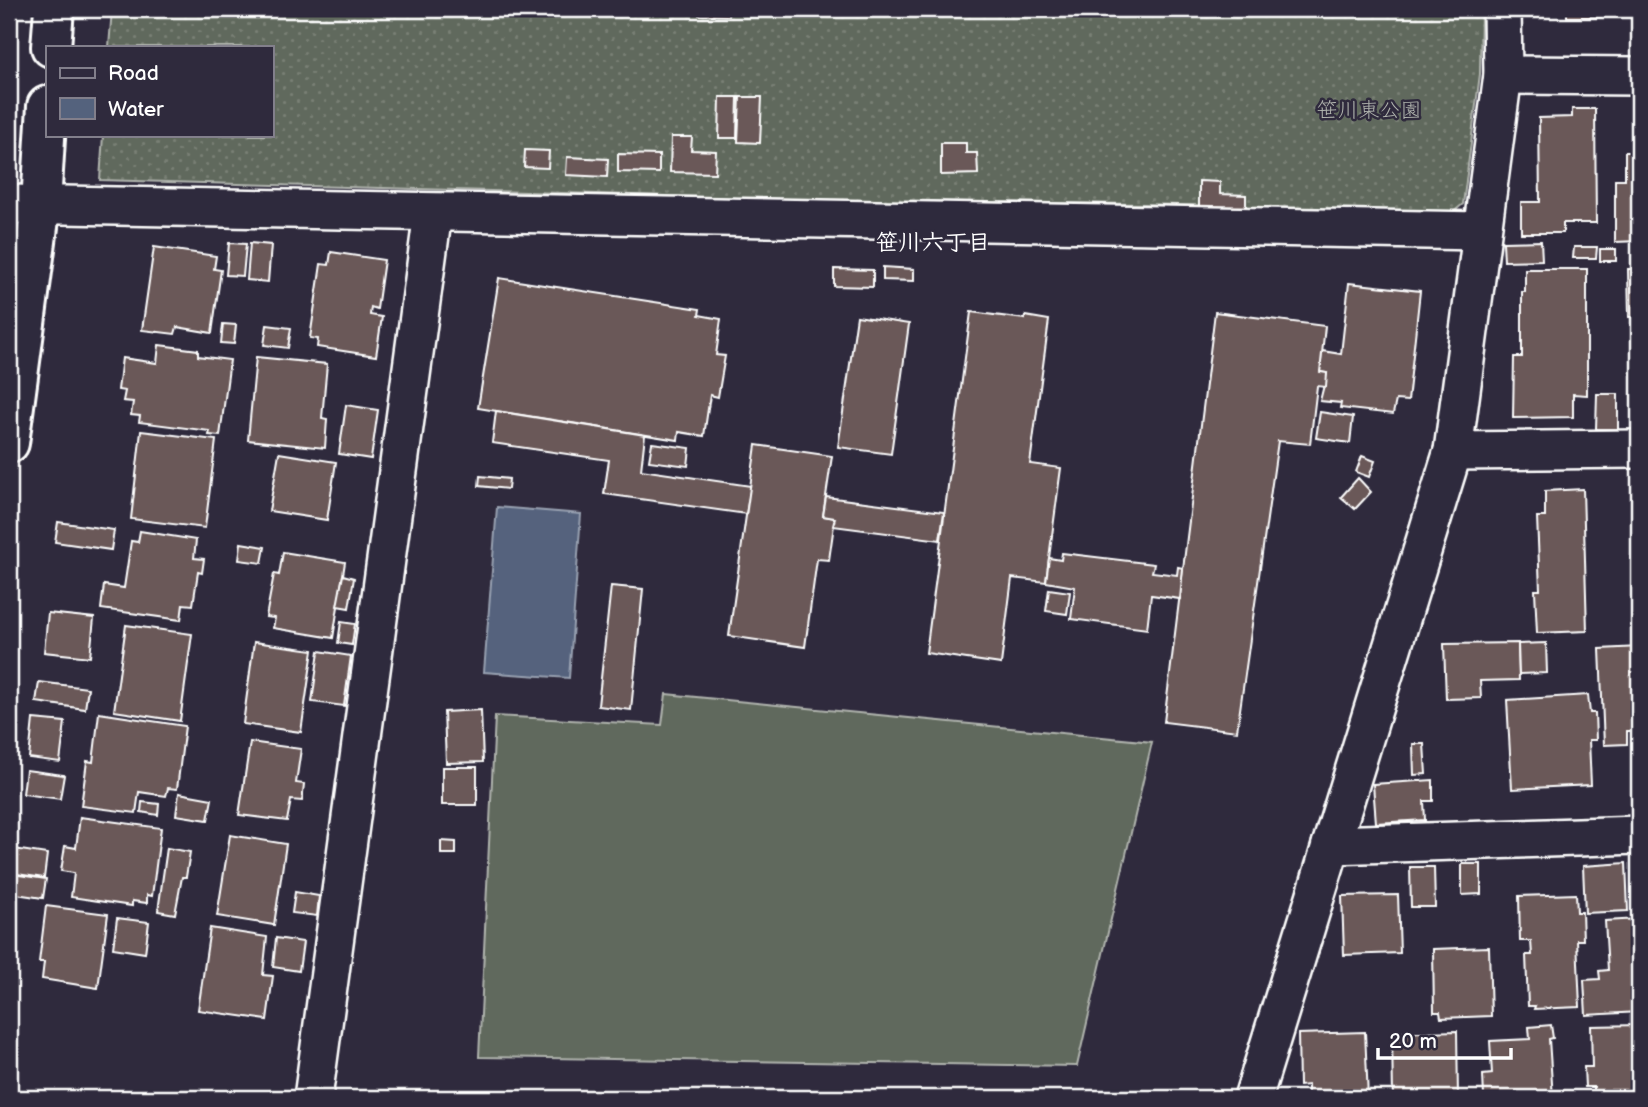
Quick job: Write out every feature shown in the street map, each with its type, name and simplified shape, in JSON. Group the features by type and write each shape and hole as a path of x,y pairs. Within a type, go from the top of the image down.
{"street":[{"path":"51,46 54,9"},
{"path":"1253,1098 1453,451 1503,75 1502,9"},
{"path":"1503,75 1639,76"},
{"path":"9,443 25,204 46,110"},
{"path":"25,204 1481,231"},
{"path":"313,1098 433,213"},
{"path":"1453,451 1639,449"},
{"path":"1331,845 1639,835"}],"green space":[{"name":"笹川東公園","path":"112,9 1481,9 1480,74 1463,204 1452,213 1145,204 805,200 100,180 103,136 273,136 273,46 109,46"},
{"path":"666,694 1152,742 1077,1066 479,1057 495,716 662,725"}],"water":[{"path":"497,507 581,514 569,678 484,672"}],"building":[{"path":"699,9 729,9 729,16 699,15"},
{"path":"1567,9 1601,9 1601,17 1567,17"},
{"path":"720,97 738,97 737,138 719,138"},
{"path":"740,97 762,97 760,143 738,142"},
{"path":"1572,109 1595,109 1596,223 1563,223 1563,233 1521,233 1521,202 1540,202 1539,118 1572,117"},
{"path":"671,137 692,137 691,150 716,151 715,173 670,172"},
{"path":"941,143 966,143 966,153 977,153 978,174 941,175"},
{"path":"525,150 549,151 548,168 524,167"},
{"path":"1625,152 1639,152 1639,241 1615,242 1615,179 1625,179"},
{"path":"618,154 659,155 659,173 618,172"},
{"path":"567,157 608,159 607,177 566,175"},
{"path":"1199,181 1220,182 1220,194 1246,195 1246,208 1199,207"},
{"path":"1541,241 1542,260 1504,261 1503,242"},
{"path":"229,243 246,244 243,276 226,275"},
{"path":"250,243 271,245 268,282 247,280"},
{"path":"154,247 216,256 214,269 221,270 212,333 177,327 175,334 142,330"},
{"path":"1574,247 1597,247 1596,258 1573,258"},
{"path":"1600,249 1616,249 1616,261 1600,261"},
{"path":"331,252 384,260 377,309 371,307 370,315 382,317 376,356 317,347 318,339 310,338 321,264 329,265"},
{"path":"883,267 914,269 914,281 883,280"},
{"path":"834,269 873,270 873,287 834,286"},
{"path":"1525,269 1587,269 1587,395 1573,394 1573,417 1513,418 1514,357 1522,357 1522,292 1525,292"},
{"path":"1628,269 1639,269 1639,351 1636,351 1636,317 1629,317"},
{"path":"499,278 700,309 699,315 721,319 716,355 725,356 718,397 710,395 704,436 679,432 678,440 478,408"},
{"path":"1349,283 1420,291 1408,401 1396,400 1393,414 1340,408 1341,403 1320,401 1327,373 1320,372 1322,351 1341,354"},
{"path":"971,312 1049,320 1030,464 1061,468 1046,582 1012,578 1001,664 926,653"},
{"path":"1215,312 1325,326 1320,372 1327,373 1326,387 1317,386 1310,444 1278,441 1237,731 1164,722"},
{"path":"857,316 909,324 891,454 838,447"},
{"path":"223,324 236,325 234,344 221,343"},
{"path":"267,325 291,328 288,348 264,345"},
{"path":"159,345 198,350 198,356 230,360 220,436 209,435 210,431 139,422 140,416 131,415 133,402 123,401 125,391 118,390 122,358 157,363"},
{"path":"256,357 327,364 322,418 327,419 325,448 248,440"},
{"path":"1597,394 1618,394 1618,429 1596,429"},
{"path":"346,405 378,410 371,459 339,454"},
{"path":"496,411 645,435 641,470 751,486 746,514 604,494 609,460 492,443"},
{"path":"1320,412 1353,417 1350,443 1316,438"},
{"path":"141,431 216,440 205,528 131,519"},
{"path":"652,443 690,448 688,466 649,461"},
{"path":"756,445 832,456 823,516 835,518 829,560 817,559 805,647 729,636"},
{"path":"279,453 336,462 327,520 269,511"},
{"path":"1362,456 1375,461 1369,477 1356,472"},
{"path":"480,476 509,479 508,489 479,486"},
{"path":"1358,478 1371,492 1355,509 1341,497"},
{"path":"1583,489 1587,631 1537,633 1535,590 1540,590 1537,517 1545,517 1545,491"},
{"path":"826,497 944,512 940,540 833,526 835,518 823,516"},
{"path":"1633,516 1639,516 1639,631 1636,631"},
{"path":"58,522 114,530 111,550 55,542"},
{"path":"140,531 196,540 194,558 204,559 202,573 198,572 193,605 183,604 181,620 101,609 104,585 124,588 131,541 138,542"},
{"path":"241,543 265,547 262,563 239,560"},
{"path":"283,552 345,562 333,638 273,628 275,618 266,617 274,574 279,575"},
{"path":"1062,553 1154,564 1152,572 1177,575 1178,567 1183,568 1180,599 1151,595 1147,629 1071,619 1075,587 1046,582 1049,558 1061,560"},
{"path":"343,575 354,578 349,608 337,606"},
{"path":"611,586 643,589 631,710 598,706"},
{"path":"1049,589 1070,592 1067,614 1046,611"},
{"path":"48,613 94,618 90,657 44,652"},
{"path":"341,622 355,624 352,645 338,643"},
{"path":"126,625 192,634 180,721 114,711"},
{"path":"254,642 313,650 301,732 243,724"},
{"path":"1518,643 1519,680 1480,681 1481,698 1446,699 1444,644"},
{"path":"1546,643 1547,673 1519,674 1518,644"},
{"path":"1639,647 1639,731 1627,731 1627,744 1604,745 1600,649"},
{"path":"319,651 351,656 344,706 312,702"},
{"path":"39,682 88,688 85,709 36,702"},
{"path":"1588,695 1590,713 1595,713 1596,740 1589,740 1591,785 1512,789 1507,700"},
{"path":"481,710 483,762 446,763 444,712"},
{"path":"99,713 185,726 177,789 168,788 166,796 139,792 136,813 81,806 87,761 93,762"},
{"path":"33,719 65,722 60,762 29,758"},
{"path":"250,742 301,749 296,783 304,784 302,801 291,800 287,821 239,815"},
{"path":"1413,744 1424,744 1426,774 1414,775"},
{"path":"442,767 477,767 477,805 442,805"},
{"path":"26,770 64,775 60,799 23,794"},
{"path":"1433,780 1433,801 1424,801 1425,820 1376,823 1373,784"},
{"path":"179,793 212,799 208,820 176,815"},
{"path":"142,802 159,804 158,815 141,812"},
{"path":"80,817 161,828 152,896 147,895 147,903 132,901 132,906 71,897 74,873 61,871 65,846 76,848"},
{"path":"230,835 286,844 274,925 217,916"},
{"path":"441,841 456,842 456,854 441,854"},
{"path":"167,848 190,852 175,914 158,911"},
{"path":"14,849 47,854 44,878 10,873"},
{"path":"1626,863 1628,911 1585,913 1583,866"},
{"path":"1462,864 1481,864 1481,894 1462,895"},
{"path":"1410,867 1434,867 1435,907 1411,907"},
{"path":"12,874 46,879 43,898 9,893"},
{"path":"295,892 319,896 317,916 292,913"},
{"path":"1576,894 1577,912 1582,912 1583,940 1577,940 1580,1007 1534,1009 1535,1006 1528,1006 1526,955 1532,955 1531,941 1520,941 1519,896"},
{"path":"1398,895 1400,953 1344,955 1342,896"},
{"path":"46,906 108,914 98,988 42,979 44,962 39,962"},
{"path":"117,918 149,922 145,953 113,948"},
{"path":"1639,919 1639,1012 1586,1015 1584,980 1600,979 1599,971 1608,970 1605,921"},
{"path":"210,928 267,937 263,975 273,976 267,1020 198,1010"},
{"path":"276,938 303,942 299,971 273,967"},
{"path":"1489,947 1491,1016 1441,1018 1440,1012 1434,1012 1433,949"},
{"path":"1551,1025 1553,1038 1549,1039 1553,1098 1484,1097 1483,1075 1492,1074 1490,1041 1530,1039 1529,1027"},
{"path":"1639,1025 1639,1098 1594,1098 1594,1087 1585,1087 1584,1067 1592,1067 1591,1026"},
{"path":"1457,1031 1458,1098 1393,1098 1392,1033"},
{"path":"1365,1032 1368,1098 1308,1098 1308,1085 1299,1086 1298,1034"}],"district":[{"name":"笹川六丁目","path":"933,242"}]}
